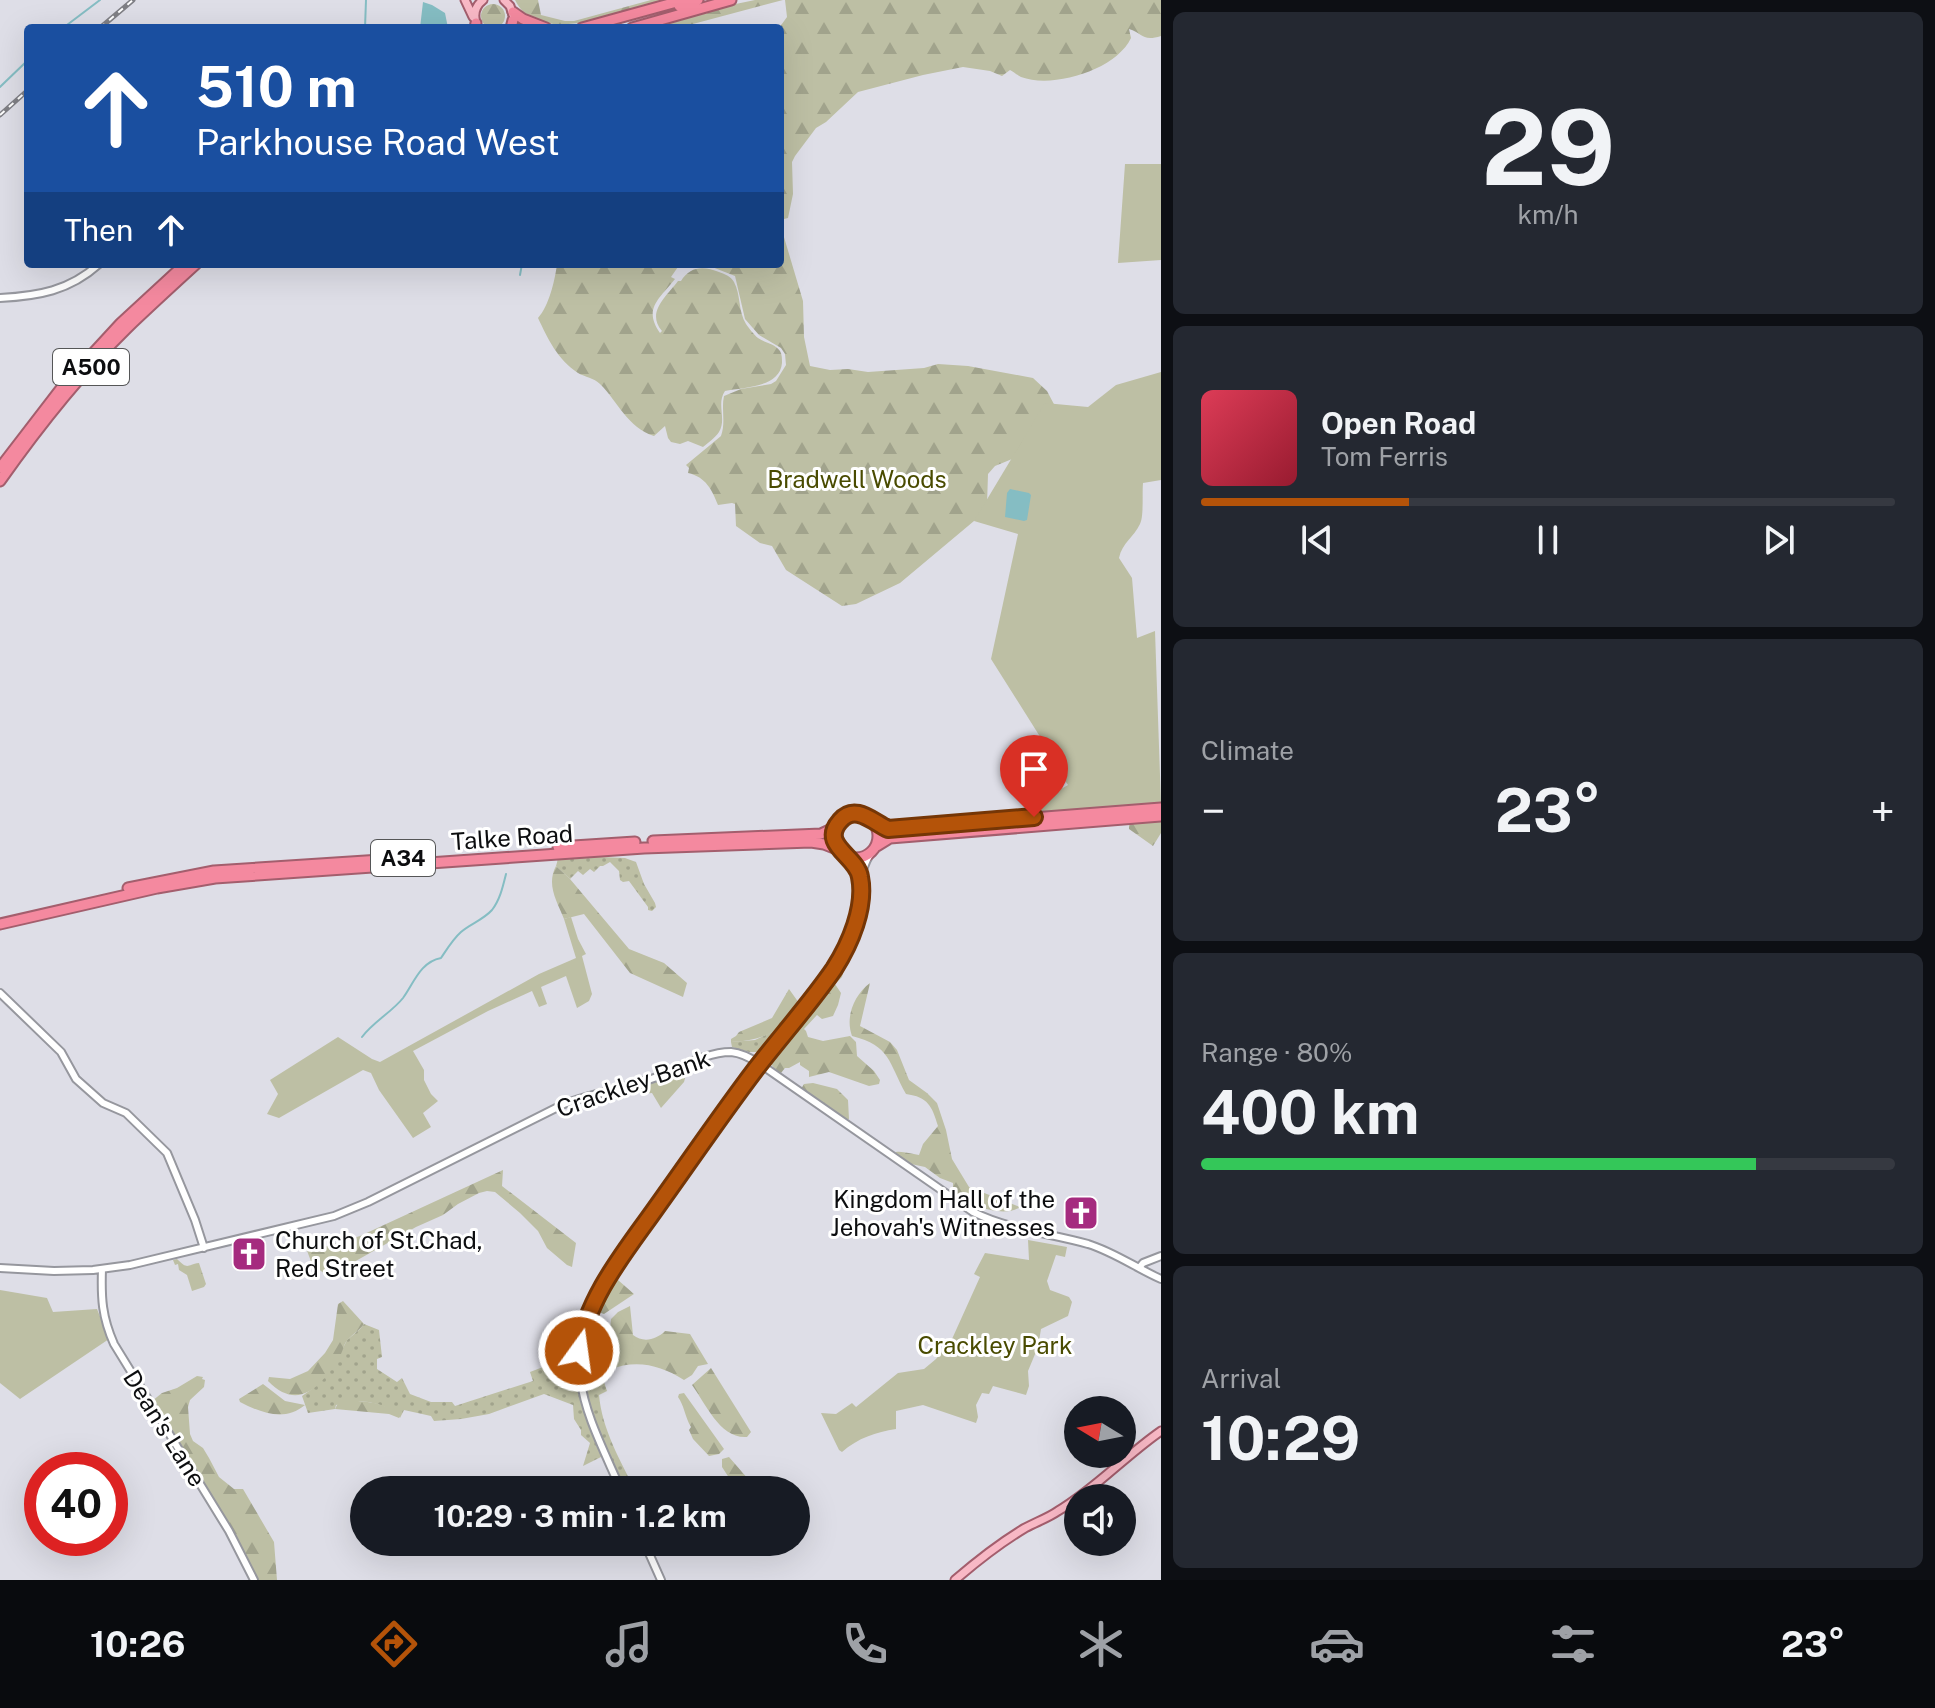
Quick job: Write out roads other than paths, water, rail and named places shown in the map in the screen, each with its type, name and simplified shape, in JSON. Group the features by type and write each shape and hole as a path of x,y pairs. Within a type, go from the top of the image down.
{"highway":[{"path":"597,24 684,0"},
{"path":"617,24 698,0"},
{"path":"645,24 731,0"},
{"path":"651,24 677,14"},
{"path":"511,22 523,19 536,24"},
{"name":"A500","path":"0,468 63,386 121,323 181,268"},
{"name":"A500","path":"0,481 71,389 127,328 192,268"},
{"name":"A34","path":"839,850 848,857 862,858 890,838 1161,808"},
{"name":"A34","path":"836,827 844,817 854,814 868,816 888,829 1013,824"},
{"name":"A34","path":"1035,822 1161,816"},
{"path":"874,849 879,834 875,823"},
{"path":"836,827 834,838 839,850"},
{"name":"Talke Road","path":"0,917 214,871 607,843 821,834 836,827"},
{"name":"Talke Road","path":"0,924 157,888 230,876 644,848 811,842 839,850"}],"main road":[{"path":"465,0 476,24"},
{"path":"476,24 476,8 483,0"},
{"path":"504,0 510,6 511,22"},
{"path":"955,1580 986,1554 1096,1484 1161,1431"}],"street":[{"path":"0,298 58,290 94,268"},
{"path":"615,1476 582,1396 579,1351 585,1322 604,1285 683,1170 843,955 856,921 865,861 874,849"},
{"path":"848,857 861,879"},
{"path":"0,993 61,1052 76,1079 103,1103 126,1113 167,1153 204,1248"},
{"name":"Crackley Bank","path":"102,1269 192,1251 351,1210 544,1113 590,1095 654,1078 728,1052 744,1055 760,1064 973,1212 1014,1228 1095,1247 1161,1279"},
{"path":"1139,1268 1143,1263 1161,1256"},
{"path":"0,1268 54,1271 102,1269"},
{"name":"Dean's Lane","path":"102,1269 102,1310 114,1344 229,1531 254,1580"},
{"path":"650,1556 661,1580"}],"water":[{"path":"423,2 445,13 447,24 420,24"},
{"path":"1010,489 1031,495 1027,520 1005,517"}],"waterway":[{"path":"68,24 100,0"},
{"path":"365,24 366,0"},
{"path":"0,87 24,64"},
{"path":"520,275 521,268"},
{"path":"362,1037 399,1003 423,968 441,958 461,932 492,910 506,874"}],"railway":[{"path":"105,24 133,0"},
{"path":"0,115 24,94"}],"place":[{"name":"Kingdom Hall of the Jehovah's Witnesses","path":"1081,1213"},
{"name":"Church of St.Chad, Red Street","path":"249,1254"}],"park label":[{"name":"Bradwell Woods","path":"857,479"},
{"name":"Crackley Park","path":"995,1345"}]}
